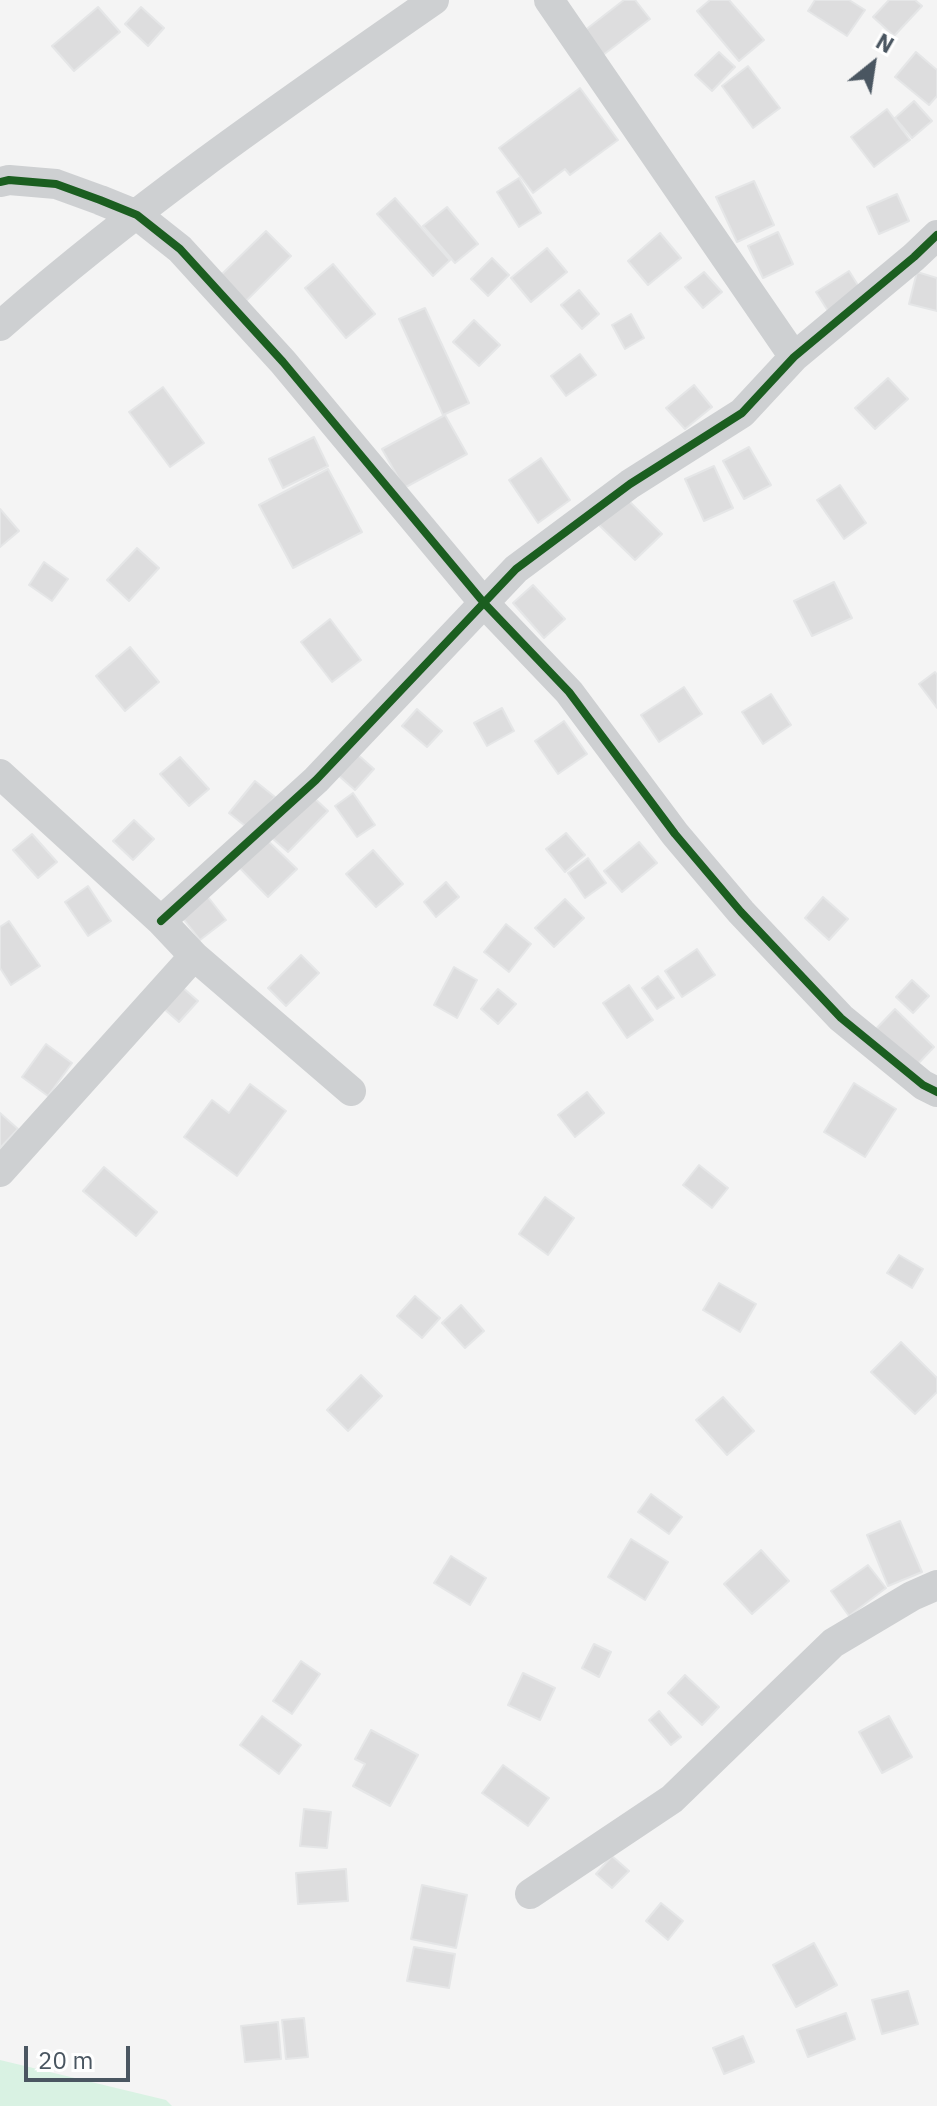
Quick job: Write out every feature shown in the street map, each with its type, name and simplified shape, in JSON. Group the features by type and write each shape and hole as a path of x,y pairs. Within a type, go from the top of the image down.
{"street":[{"path":"0,326 65,268 294,97 434,0"},
{"path":"549,0 794,357"},
{"path":"0,182 56,184 137,215 180,249 283,362 484,603 569,692 675,834 741,912 841,1018 923,1085 937,1092"},
{"path":"161,921 316,780 516,569 630,484 742,413 794,357 937,235"},
{"path":"0,774 161,921 194,956 351,1091"},
{"path":"0,1172 194,956"},
{"path":"530,1894 672,1799 833,1643 912,1596 937,1585"}],"green space":[{"path":"0,2060 166,2100 172,2106 0,2106"}],"building":[{"path":"624,0 635,0 650,19 603,55 584,31"},
{"path":"710,0 729,0 764,40 739,61 697,11"},
{"path":"815,0 849,0 865,10 847,36 808,11"},
{"path":"889,0 915,0 922,6 894,36 873,17"},
{"path":"98,7 120,32 74,71 52,46"},
{"path":"141,7 164,28 148,46 125,24"},
{"path":"719,52 735,67 712,91 695,75"},
{"path":"916,52 937,70 937,96 929,105 895,77"},
{"path":"748,66 780,108 753,128 722,86"},
{"path":"580,88 618,140 570,175 565,169 533,193 499,148"},
{"path":"914,101 932,121 912,138 895,118"},
{"path":"887,109 910,140 874,167 851,137"},
{"path":"519,178 541,213 519,227 497,192"},
{"path":"754,181 774,225 737,242 716,197"},
{"path":"897,194 909,221 879,234 867,207"},
{"path":"395,198 450,260 433,276 377,214"},
{"path":"447,207 478,244 455,263 423,226"},
{"path":"266,231 291,256 246,301 221,275"},
{"path":"778,232 793,264 763,278 748,246"},
{"path":"660,233 681,258 648,285 628,261"},
{"path":"547,248 567,272 531,302 511,278"},
{"path":"492,258 509,275 488,296 471,279"},
{"path":"333,264 375,314 346,338 305,288"},
{"path":"849,271 861,290 828,311 816,292"},
{"path":"704,272 722,292 703,308 685,287"},
{"path":"917,272 937,278 937,311 909,304"},
{"path":"579,290 599,314 582,329 561,305"},
{"path":"425,308 469,403 443,415 399,319"},
{"path":"631,314 644,338 625,349 612,325"},
{"path":"474,320 500,345 479,366 453,342"},
{"path":"580,354 596,375 566,396 551,376"},
{"path":"888,378 908,399 875,429 855,408"},
{"path":"694,385 712,407 685,429 666,408"},
{"path":"163,387 204,443 170,467 129,412"},
{"path":"445,415 467,454 404,488 382,449"},
{"path":"314,437 328,466 283,488 269,459"},
{"path":"749,447 771,485 744,499 723,461"},
{"path":"541,458 570,500 538,523 509,480"},
{"path":"714,466 733,508 704,521 685,479"},
{"path":"328,469 362,532 293,568 259,505"},
{"path":"840,485 866,523 844,539 817,500"},
{"path":"624,496 662,534 635,560 597,523"},
{"path":"0,509 19,531 0,547"},
{"path":"137,548 159,568 129,601 107,580"},
{"path":"44,562 68,579 52,601 29,585"},
{"path":"834,582 852,618 812,636 794,601"},
{"path":"533,585 565,619 544,638 513,603"},
{"path":"330,619 361,660 332,682 301,642"},
{"path":"130,647 159,682 125,711 96,676"},
{"path":"935,672 937,675 937,708 919,684"},
{"path":"684,687 702,714 659,742 641,715"},
{"path":"771,694 791,725 763,744 742,712"},
{"path":"502,708 514,731 487,746 474,723"},
{"path":"417,709 442,731 427,747 402,726"},
{"path":"564,721 587,754 558,774 535,741"},
{"path":"357,754 374,769 355,790 338,775"},
{"path":"180,757 209,789 189,806 160,774"},
{"path":"255,781 275,797 249,829 229,813"},
{"path":"353,793 375,825 357,837 335,806"},
{"path":"312,796 328,811 288,852 272,838"},
{"path":"134,820 154,839 133,860 113,841"},
{"path":"566,833 585,855 565,872 546,849"},
{"path":"32,834 57,862 38,878 13,850"},
{"path":"262,835 297,869 268,897 234,862"},
{"path":"639,842 657,863 622,892 604,871"},
{"path":"373,850 403,884 376,907 346,874"},
{"path":"588,858 606,883 585,898 568,873"},
{"path":"446,882 459,897 436,917 424,902"},
{"path":"88,886 111,921 88,936 65,902"},
{"path":"204,892 226,920 200,940 178,912"},
{"path":"823,897 848,919 829,940 805,918"},
{"path":"565,899 584,918 554,947 535,928"},
{"path":"9,921 40,966 11,985 0,968 0,927"},
{"path":"506,924 531,944 509,972 484,952"},
{"path":"697,949 715,975 682,997 665,971"},
{"path":"301,955 319,973 286,1006 268,988"},
{"path":"454,967 477,980 457,1018 434,1005"},
{"path":"658,976 674,998 657,1009 642,988"},
{"path":"912,980 929,996 913,1013 896,997"},
{"path":"629,985 653,1020 627,1038 603,1003"},
{"path":"182,987 198,1001 179,1022 163,1008"},
{"path":"498,989 516,1004 498,1024 481,1009"},
{"path":"895,1009 934,1047 912,1070 873,1032"},
{"path":"46,1044 72,1063 48,1096 22,1077"},
{"path":"854,1083 896,1109 865,1157 824,1132"},
{"path":"250,1084 286,1111 237,1176 184,1137 212,1100 229,1113"},
{"path":"587,1092 604,1113 575,1137 558,1115"},
{"path":"0,1113 18,1129 0,1148"},
{"path":"699,1165 728,1188 712,1208 683,1185"},
{"path":"104,1167 157,1212 136,1236 83,1191"},
{"path":"545,1197 574,1218 548,1255 519,1234"},
{"path":"899,1255 923,1269 912,1288 887,1273"},
{"path":"719,1283 756,1304 740,1332 703,1310"},
{"path":"415,1296 440,1318 422,1338 397,1316"},
{"path":"461,1305 484,1331 465,1348 442,1323"},
{"path":"901,1342 937,1378 937,1392 915,1414 871,1372"},
{"path":"361,1375 382,1396 348,1431 327,1410"},
{"path":"723,1397 754,1431 727,1455 696,1420"},
{"path":"651,1494 682,1517 669,1534 638,1512"},
{"path":"900,1521 922,1572 888,1586 867,1535"},
{"path":"631,1539 668,1562 645,1600 608,1577"},
{"path":"761,1550 789,1581 752,1614 724,1584"},
{"path":"451,1556 486,1578 470,1605 434,1583"},
{"path":"868,1565 886,1588 849,1616 831,1591"},
{"path":"594,1644 611,1652 599,1677 582,1668"},
{"path":"301,1661 320,1674 292,1714 273,1701"},
{"path":"523,1673 555,1688 540,1720 508,1705"},
{"path":"685,1675 719,1707 702,1725 668,1693"},
{"path":"659,1711 681,1737 671,1745 649,1720"},
{"path":"262,1716 301,1745 279,1774 240,1745"},
{"path":"889,1716 912,1757 882,1773 859,1732"},
{"path":"371,1730 418,1755 390,1806 353,1786 365,1764 355,1759"},
{"path":"503,1765 549,1798 528,1826 482,1793"},
{"path":"304,1809 331,1812 327,1848 300,1846"},
{"path":"612,1856 629,1871 612,1888 596,1874"},
{"path":"346,1869 348,1901 298,1904 296,1873"},
{"path":"422,1885 467,1895 456,1948 411,1939"},
{"path":"661,1903 683,1921 668,1940 646,1921"},
{"path":"814,1943 837,1985 796,2007 773,1965"},
{"path":"414,1947 455,1954 449,1988 407,1981"},
{"path":"908,1991 918,2024 882,2034 872,2000"},
{"path":"846,2013 855,2039 808,2057 797,2030"},
{"path":"304,2018 308,2057 286,2059 282,2020"},
{"path":"278,2022 281,2059 245,2062 241,2026"},
{"path":"743,2036 754,2062 724,2074 713,2048"}],"cycle path":[{"path":"0,182 56,184 100,200 137,215 180,249 283,362 484,603 569,692 675,834 741,912 841,1018 923,1085 937,1092"},
{"path":"161,921 316,780 516,569 630,484 742,413 794,357 937,235"}]}
